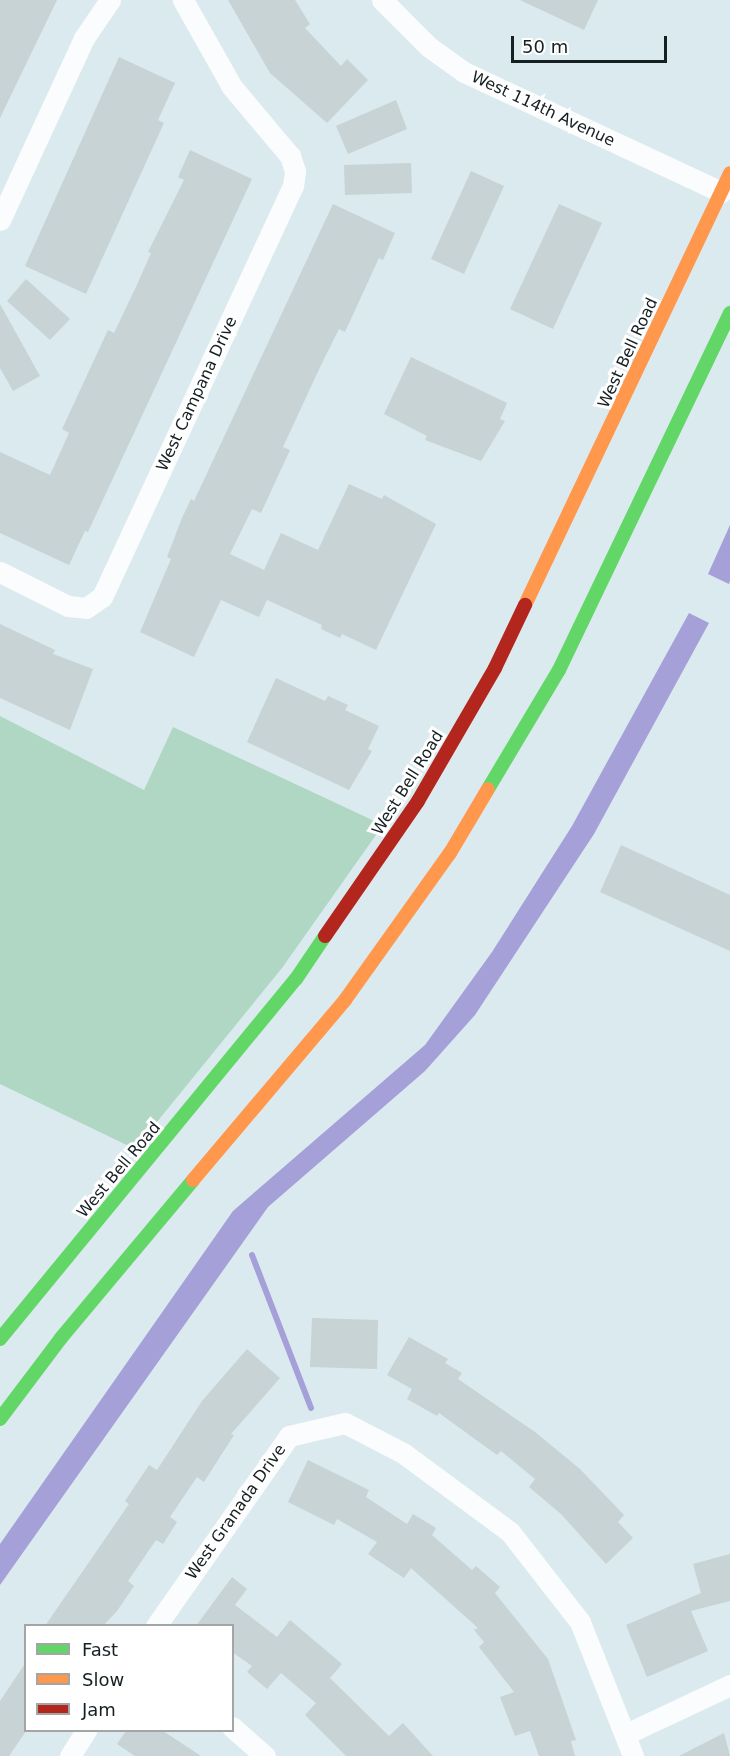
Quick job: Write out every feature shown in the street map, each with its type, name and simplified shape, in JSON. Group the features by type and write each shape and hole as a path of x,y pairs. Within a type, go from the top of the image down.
{"main road":[{"name":"West Bell Road","path":"0,1339 296,980 418,801 500,658 726,182"},
{"path":"0,1419 62,1338 345,1000 450,853 559,670 730,314"}],"street":[{"path":"0,220 84,38 110,0"},
{"name":"West Campana Drive","path":"0,572 68,606 86,608 94,604 107,589 289,194 295,171 290,156 248,109 214,61 183,0"},
{"name":"West 114th Avenue","path":"382,0 429,47 464,72 726,182"},
{"name":"West Granada Drive","path":"157,1624 289,1436 345,1424 403,1453 510,1532 580,1622 633,1756"},
{"path":"626,1734 730,1685"},
{"path":"234,1729 265,1756"},
{"path":"70,1756 85,1732"}],"green space":[{"path":"0,716 144,790 173,727 383,825 282,968 135,1149 0,1084"}],"shaded area":[{"path":"730,525 730,581 729,584 708,574"},
{"path":"689,613 709,623 594,834 475,1015 425,1071 268,1207 0,1585 0,1544 233,1211 425,1045 492,952 572,826"}],"building":[{"path":"0,0 57,0 0,118"},
{"path":"228,0 295,0 310,24 305,28 341,66 347,59 368,80 327,123 270,73"},
{"path":"520,0 598,0 584,30"},
{"path":"119,57 175,83 158,120 164,123 86,294 25,266"},
{"path":"396,100 407,129 348,154 336,126"},
{"path":"190,150 252,179 88,532 85,531 69,565 0,533 0,452 50,475 69,433 62,429 108,330 114,333 135,289 151,253 148,252 184,180 178,177"},
{"path":"411,163 412,193 345,195 344,165"},
{"path":"471,171 504,186 464,274 431,259"},
{"path":"333,204 395,233 383,260 379,258 345,332 339,329 322,363 283,447 290,450 261,513 252,509 230,554 264,570 281,533 318,550 349,484 382,499 384,495 436,524 376,650 342,634 340,638 321,629 322,625 267,600 259,617 221,600 194,657 140,632 171,559 167,557 182,518 191,499 194,501"},
{"path":"559,204 602,223 553,329 510,309"},
{"path":"26,279 70,319 50,340 7,301"},
{"path":"0,304 40,376 13,391 0,368"},
{"path":"411,357 507,403 500,419 505,421 481,461 425,440 427,436 384,414"},
{"path":"0,624 55,650 53,654 93,669 70,730 0,698"},
{"path":"276,678 325,701 328,696 348,705 345,710 379,726 368,749 372,751 349,790 247,742"},
{"path":"621,845 730,895 730,951 600,892"},
{"path":"312,1318 378,1320 377,1369 310,1367"},
{"path":"409,1337 448,1359 445,1363 462,1373 458,1379 535,1432 580,1469 624,1515 618,1522 633,1538 606,1564 561,1514 529,1487 535,1479 501,1451 497,1455 439,1413 437,1416 407,1399 412,1389 387,1375"},
{"path":"247,1349 280,1378 231,1434 234,1435 204,1482 197,1477 170,1517 177,1522 163,1544 156,1540 128,1581 134,1586 105,1624 46,1624 129,1504 125,1501 149,1465 157,1470 202,1401"},
{"path":"308,1460 369,1490 366,1497 407,1524 413,1514 436,1528 432,1535 472,1570 476,1566 500,1587 495,1593 548,1659 576,1740 571,1741 575,1756 539,1756 530,1731 515,1736 500,1697 514,1692 479,1647 484,1642 474,1630 478,1628 411,1568 404,1578 368,1554 377,1542 337,1519 334,1525 288,1502"},
{"path":"730,1554 730,1601 691,1611 708,1651 647,1677 626,1625 701,1593 693,1564"},
{"path":"232,1577 247,1589 235,1605 277,1637 290,1620 342,1664 330,1678 389,1736 403,1723 433,1756 346,1756 305,1715 316,1703 281,1673 267,1689 247,1672 252,1666 234,1653 234,1624 197,1624"},
{"path":"24,1665 25,1732 9,1756 0,1756 0,1701"},
{"path":"125,1732 165,1732 201,1756 135,1756 117,1744"},
{"path":"724,1733 730,1756 679,1756"}],"waterway":[{"path":"252,1255 311,1408"}],"traffic: fast":[{"path":"488,789 559,670 730,313"},
{"path":"0,1339 296,979 325,936"},
{"path":"0,1419 61,1338 193,1180"}],"traffic: slow":[{"path":"525,605 730,173"},
{"path":"193,1180 345,1000 450,853 488,789"}],"traffic: jam":[{"path":"325,936 418,801 495,668 525,605"}]}
